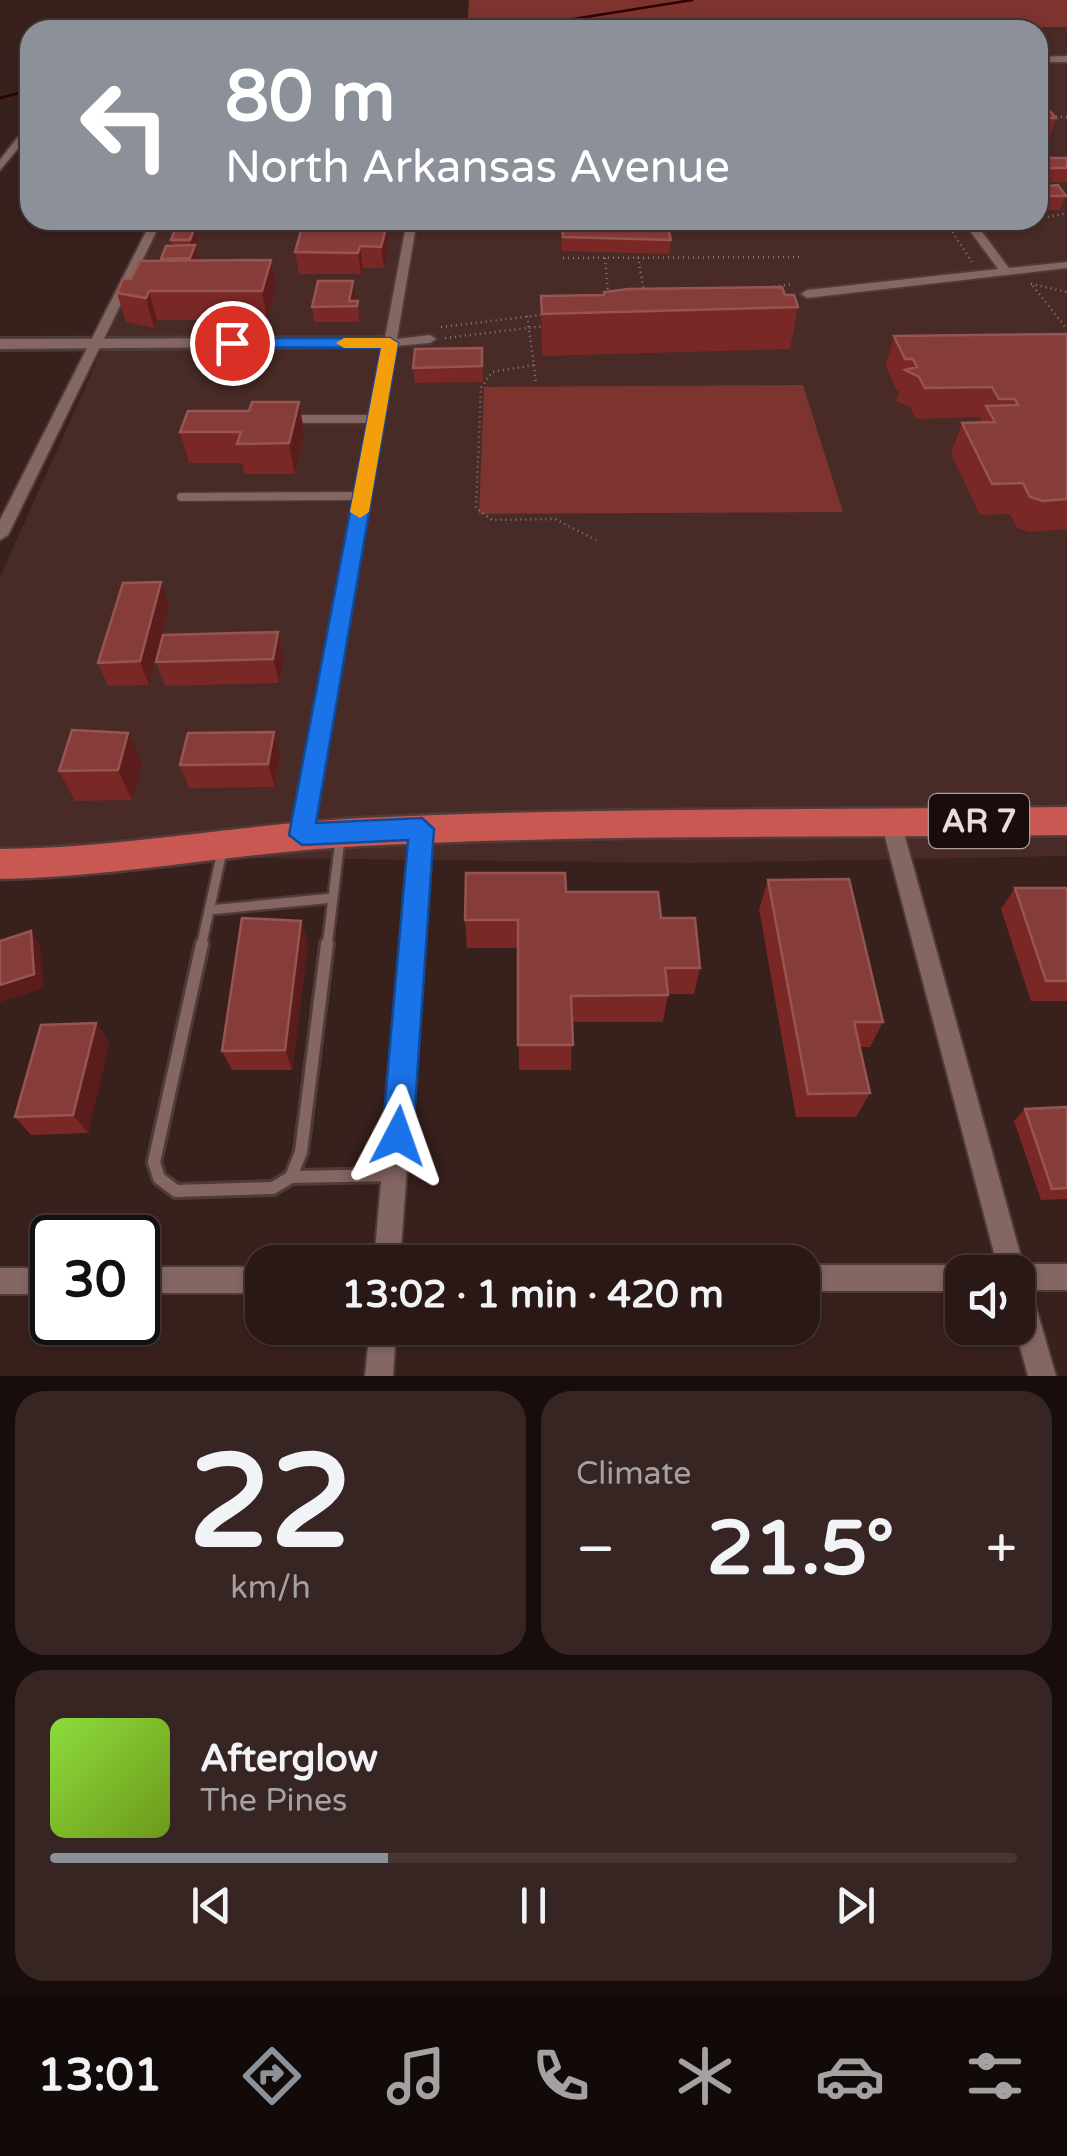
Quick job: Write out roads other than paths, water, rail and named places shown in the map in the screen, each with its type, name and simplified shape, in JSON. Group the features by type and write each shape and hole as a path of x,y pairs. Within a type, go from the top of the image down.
{"highway":[{"name":"AR 7","path":"0,864 86,863 302,835 422,829 1067,821"}],"street":[{"path":"0,167 20,140"},
{"path":"0,535 152,230"},
{"path":"302,835 410,230"},
{"path":"975,230 1006,272"},
{"path":"805,288 1067,265"},
{"path":"0,344 430,339"},
{"path":"0,499 18,499"},
{"path":"891,822 1010,1255"},
{"path":"389,1245 422,829"},
{"path":"1035,1276 1067,1277"},
{"path":"820,1278 945,1278"},
{"path":"160,1280 245,1280"},
{"path":"0,1281 30,1281"},
{"path":"379,1376 382,1345"},
{"path":"1033,1345 1042,1376"}],"lane":[{"path":"282,419 376,419"},
{"path":"181,496 362,496"},
{"path":"291,1178 301,1152 341,834"},
{"path":"224,845 154,1162 158,1178 176,1190 273,1188 291,1178 394,1175"},
{"path":"209,910 333,898"}],"waterway":[{"path":"567,20 692,0"},
{"path":"0,98 20,93"}]}
